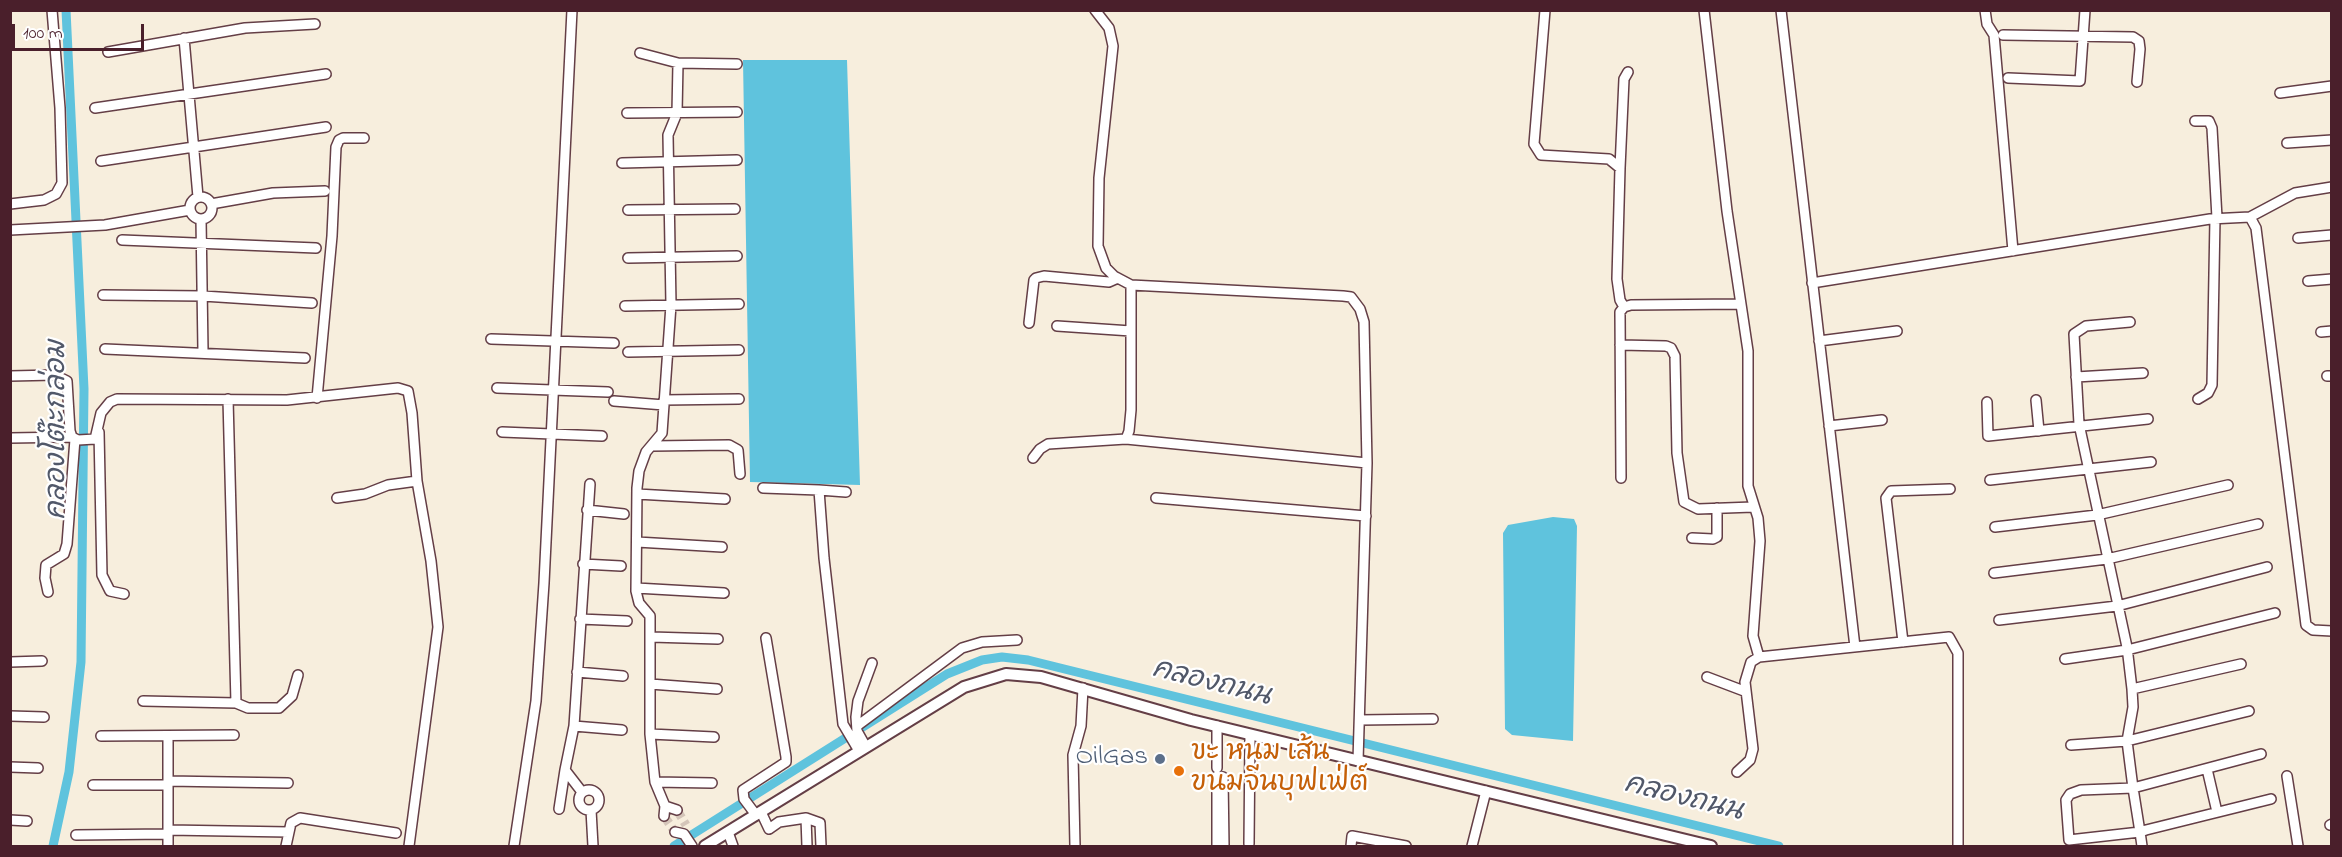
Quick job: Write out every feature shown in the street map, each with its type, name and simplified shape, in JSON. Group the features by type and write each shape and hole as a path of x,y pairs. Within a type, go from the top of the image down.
{"street":[{"path":"10,204 44,200 56,194 62,183 60,108 51,10"},
{"path":"514,846 536,701 552,434 572,10"},
{"path":"1095,10 1109,28 1113,46 1099,178 1098,246 1106,268 1131,285 1351,297 1360,309 1364,322 1367,463 1359,756"},
{"path":"1545,10 1536,108 1534,144 1537,152 1549,157 1609,159 1620,168"},
{"path":"1704,10 1727,211 1748,351 1748,486 1758,518 1760,541 1753,636 1759,657"},
{"path":"1782,10 1855,647"},
{"path":"1985,10 1987,24 1994,35 2013,251"},
{"path":"2008,78 2080,81 2085,10"},
{"path":"108,52 244,28 315,24"},
{"path":"2003,35 2133,37 2139,41 2137,82"},
{"path":"184,38 198,197"},
{"path":"640,53 678,63 736,64"},
{"path":"677,810 665,811 655,782 650,734 650,616 639,603 636,588 639,471 646,452 662,433 669,352 667,162 668,135 677,113 678,63"},
{"path":"1624,307 1620,300 1617,279 1624,79 1628,72"},
{"path":"95,108 326,74"},
{"path":"2280,93 2331,86"},
{"path":"627,113 737,112"},
{"path":"2194,120 2209,121 2212,128 2216,218 2212,385 2208,393 2198,399"},
{"path":"101,161 326,127"},
{"path":"317,398 332,236 336,147 337,142 343,138 364,138"},
{"path":"2287,143 2331,140"},
{"path":"622,163 737,160"},
{"path":"1812,283 1930,262 2216,218 2250,217 2295,193 2331,187"},
{"path":"211,204 273,193 325,191"},
{"path":"198,197 206,198 211,204 210,214 201,219 194,217 190,210 192,201 198,197"},
{"path":"627,210 735,209"},
{"path":"10,230 105,225 190,210"},
{"path":"2250,217 2256,228 2306,625 2313,630 2331,631"},
{"path":"201,219 203,351"},
{"path":"2298,238 2331,235"},
{"path":"122,240 316,248"},
{"path":"628,258 737,256"},
{"path":"1029,324 1036,278 1044,276 1109,282 1118,278"},
{"path":"2308,281 2331,279"},
{"path":"1126,439 1131,410 1131,285"},
{"path":"103,295 203,296 312,303"},
{"path":"626,306 738,304"},
{"path":"1621,478 1620,312 1624,307 1741,304"},
{"path":"2130,322 2078,330 2074,334 2079,427 2127,651 2133,707 2127,741 2142,846"},
{"path":"1057,326 1131,331"},
{"path":"1819,341 1897,331"},
{"path":"2321,332 2331,332"},
{"path":"491,339 614,343"},
{"path":"1620,345 1671,348 1677,369 1677,453 1684,502 1698,509 1754,507"},
{"path":"105,348 203,351 305,358"},
{"path":"628,352 739,350"},
{"path":"2076,377 2143,373"},
{"path":"10,376 55,375 67,381 75,439 68,544 64,554 46,565 45,578 48,592"},
{"path":"124,594 110,591 102,575 99,430 105,407 117,399 317,398 398,388 408,391 417,481 431,561 438,627 409,846"},
{"path":"497,388 608,392"},
{"path":"228,399 236,703"},
{"path":"614,401 739,399"},
{"path":"2036,400 2039,431"},
{"path":"1987,402 1988,436 2148,419"},
{"path":"1829,426 1882,420"},
{"path":"10,438 92,440 99,430"},
{"path":"502,432 602,436"},
{"path":"1033,458 1040,449 1048,444 1126,439 1367,463"},
{"path":"652,446 729,445 738,450 740,474"},
{"path":"1990,480 2151,462"},
{"path":"336,498 364,494 388,484 417,481"},
{"path":"559,809 574,726 590,484"},
{"path":"1995,527 2097,515 2228,485"},
{"path":"763,488 846,492"},
{"path":"1903,642 1886,498 1891,491 1950,489"},
{"path":"819,490 837,680 846,732 861,747"},
{"path":"637,494 725,499"},
{"path":"1156,498 1366,516"},
{"path":"1692,538 1713,539 1717,537 1717,508"},
{"path":"587,510 624,514"},
{"path":"1994,573 2107,559 2258,524"},
{"path":"637,542 722,547"},
{"path":"584,564 621,566"},
{"path":"1999,620 2117,606 2267,567"},
{"path":"636,588 724,593"},
{"path":"2065,658 2127,651 2275,613"},
{"path":"580,619 627,621"},
{"path":"1737,772 1750,760 1753,749 1744,691 1749,666 1759,657 1949,637 1958,653 1958,846"},
{"path":"651,638 718,639"},
{"path":"766,638 786,762 747,785 743,790 744,799 769,830 778,822 806,818 820,823 821,846"},
{"path":"857,729 962,648 982,642 1017,640"},
{"path":"10,662 42,662"},
{"path":"861,747 857,729 858,700 872,663"},
{"path":"2132,689 2241,663"},
{"path":"577,672 623,676"},
{"path":"705,846 861,747 964,687 1006,674 1030,676 1083,688 1144,708 1250,735 1359,756 1486,791 1711,846"},
{"path":"143,701 236,703 248,708 279,708 292,696 298,675"},
{"path":"1707,676 1744,691"},
{"path":"650,684 717,689"},
{"path":"1074,846 1073,755 1081,726 1083,688"},
{"path":"2070,745 2127,741 2249,711"},
{"path":"10,716 44,717"},
{"path":"1359,720 1433,719"},
{"path":"574,726 622,730"},
{"path":"1217,846 1220,827 1220,727"},
{"path":"650,734 714,737"},
{"path":"101,736 234,735"},
{"path":"1249,844 1250,735"},
{"path":"168,736 168,846"},
{"path":"2261,754 2133,788 2081,790 2070,794 2066,800 2069,840 2140,832 2271,799"},
{"path":"10,767 38,768"},
{"path":"2207,768 2217,812"},
{"path":"565,770 582,792"},
{"path":"2287,776 2298,846"},
{"path":"655,782 712,783"},
{"path":"93,785 288,783"},
{"path":"582,792 591,790 598,795 598,804 591,810"},
{"path":"1472,846 1486,791"},
{"path":"582,792 579,805 591,810"},
{"path":"591,810 593,846"},
{"path":"286,846 294,820 300,818 396,833"},
{"path":"806,818 807,846"},
{"path":"10,820 27,821"},
{"path":"1220,827 1224,846"},
{"path":"682,831 693,846"},
{"path":"76,835 289,832"},
{"path":"728,832 733,846"},
{"path":"1351,846 1352,836 1360,836 1406,846"}],"water":[{"path":"743,60 847,60 860,485 750,482"},
{"path":"1553,517 1574,519 1577,526 1573,741 1512,735 1505,729 1503,533 1508,525"}],"waterway":[{"name":"คลองโต๊ะกล่อม","path":"53,846 69,772 81,662 84,389 66,10"},
{"name":"คลองถนน","path":"674,846 947,674 982,660 1002,657 1028,660 1779,846"}],"tunnel":[{"path":"677,810 686,825"},
{"path":"664,816 675,832"}],"place":[{"name":"OilGas","path":"1160,759"},
{"name":"ขะ หนม เส้น ขนมจีนบุฟเฟ่ต์","path":"1179,771"}]}
